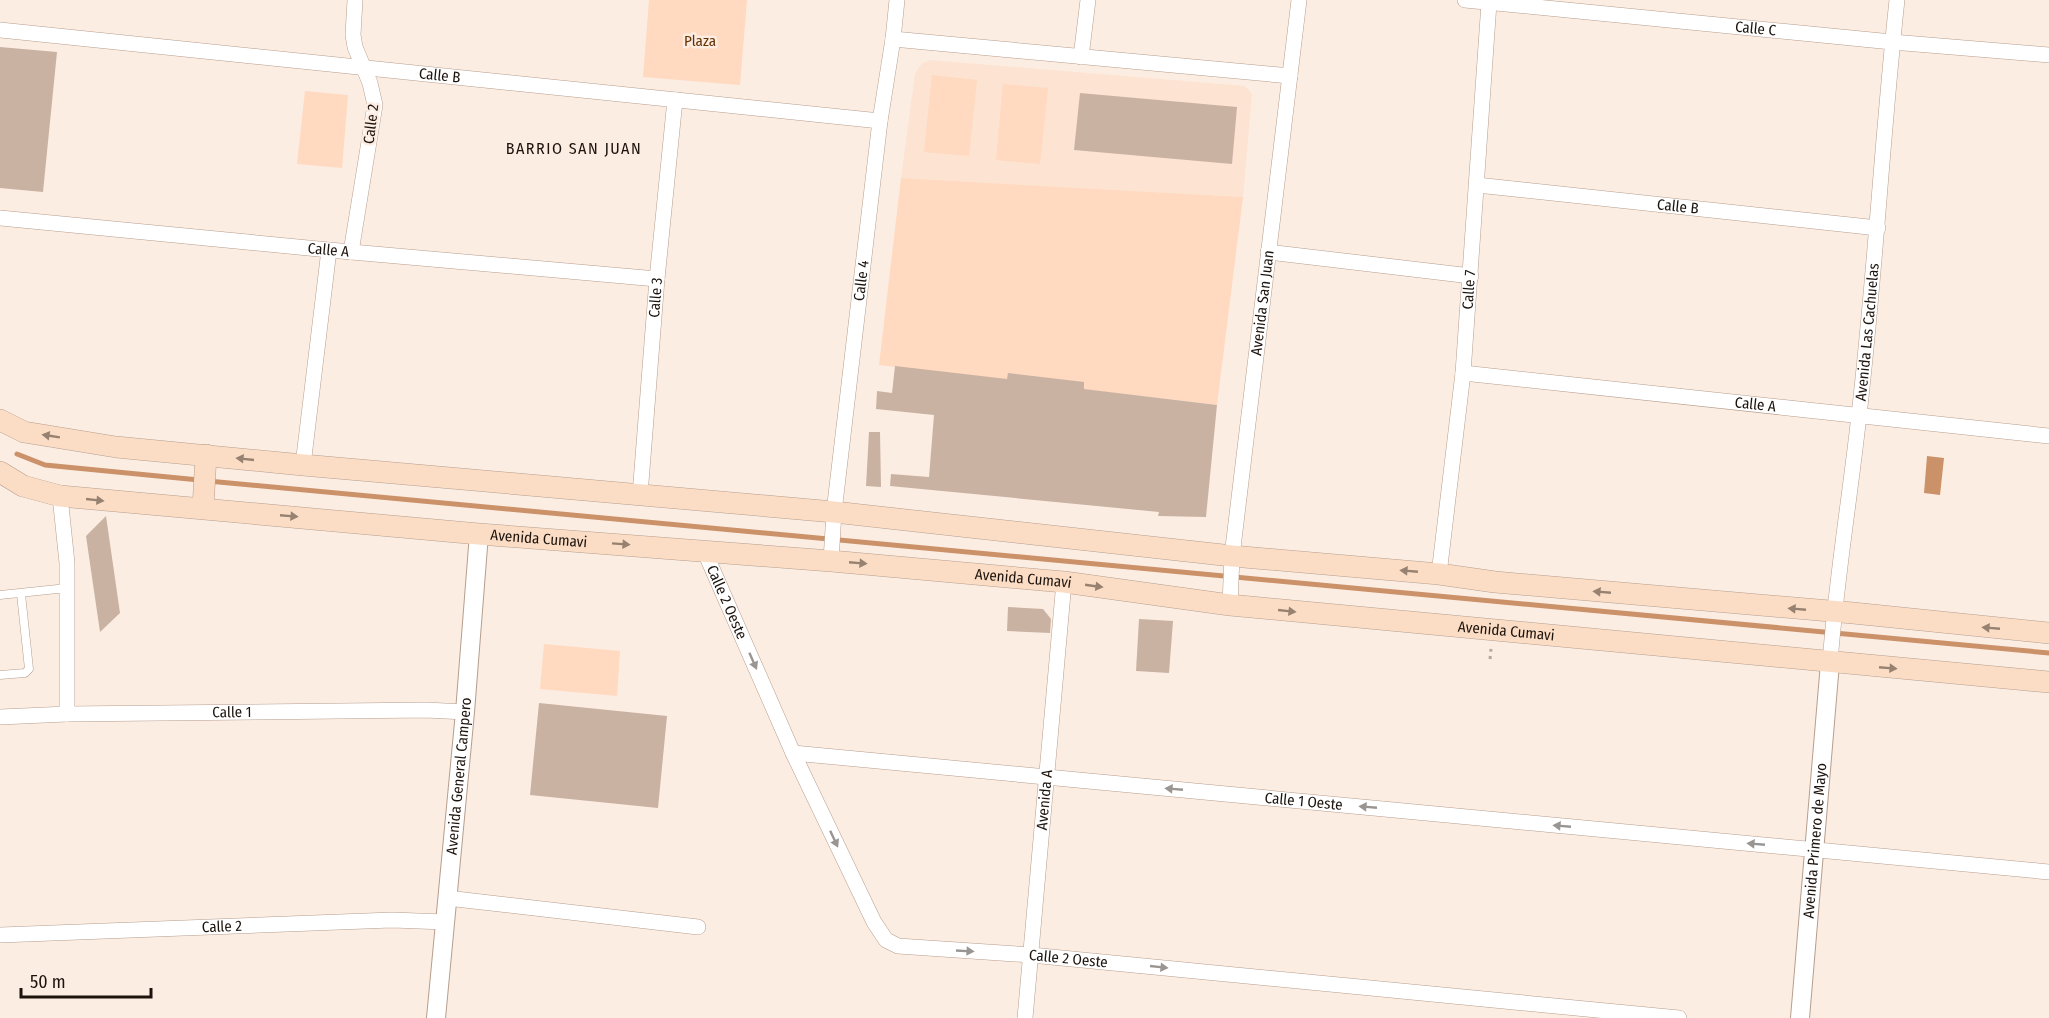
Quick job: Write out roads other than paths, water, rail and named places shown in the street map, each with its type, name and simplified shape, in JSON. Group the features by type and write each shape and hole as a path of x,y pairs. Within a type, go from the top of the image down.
{"main road":[{"path":"0,420 24,432 206,460 303,465 640,495 834,520 1232,562 1439,574 1832,619 2049,633"},
{"path":"203,501 206,460"},
{"name":"Avenida Cumavi","path":"0,472 23,486 60,496 203,501 479,534 704,550 831,553 1230,600 2049,682"}],"street":[{"name":"Calle 2","path":"351,252 375,105 365,69 355,47 354,0"},
{"name":"Calle 4","path":"831,553 880,121 897,0"},
{"path":"1081,57 1088,0"},
{"name":"Avenida San Juan","path":"1230,600 1232,562 1299,0"},
{"name":"Calle C","path":"1465,0 2049,55"},
{"name":"Avenida Las Cachuelas","path":"1830,659 1832,619 1859,417 1897,0"},
{"name":"Calle 7","path":"1439,574 1463,373 1490,3"},
{"name":"Calle B","path":"0,30 880,121"},
{"path":"893,39 1290,76"},
{"name":"Calle 3","path":"640,495 657,279 675,100"},
{"name":"Calle B","path":"1477,185 1878,228"},
{"name":"Calle A","path":"0,218 657,279"},
{"path":"303,465 329,250"},
{"path":"1268,252 1471,276"},
{"name":"Calle A","path":"1463,373 1859,417 2049,435"},
{"path":"60,496 67,563 67,714"},
{"name":"Avenida General Campero","path":"436,1018 465,712 479,534"},
{"name":"Calle 2 Oeste","path":"704,550 793,753 874,922 886,940 898,946 1030,955 1679,1018"},
{"name":"Avenida A","path":"1024,1018 1064,582"},
{"name":"Avenida Primero de Mayo","path":"1800,1018 1830,659"},
{"name":"Calle 1","path":"0,717 67,714 426,710 465,712"},
{"name":"Calle 1 Oeste","path":"793,753 2049,872"},
{"path":"447,898 698,927"},
{"name":"Calle 2","path":"0,935 392,920 445,922"}],"lane":[{"path":"0,595 67,588"},
{"path":"0,675 25,673 29,669 21,594"}],"waterway":[{"path":"17,454 45,465 199,480"},
{"path":"208,481 2049,653"}],"district":[{"name":"BARRIO SAN JUAN","path":"574,148"}],"park label":[{"name":"Plaza","path":"700,41"}]}
